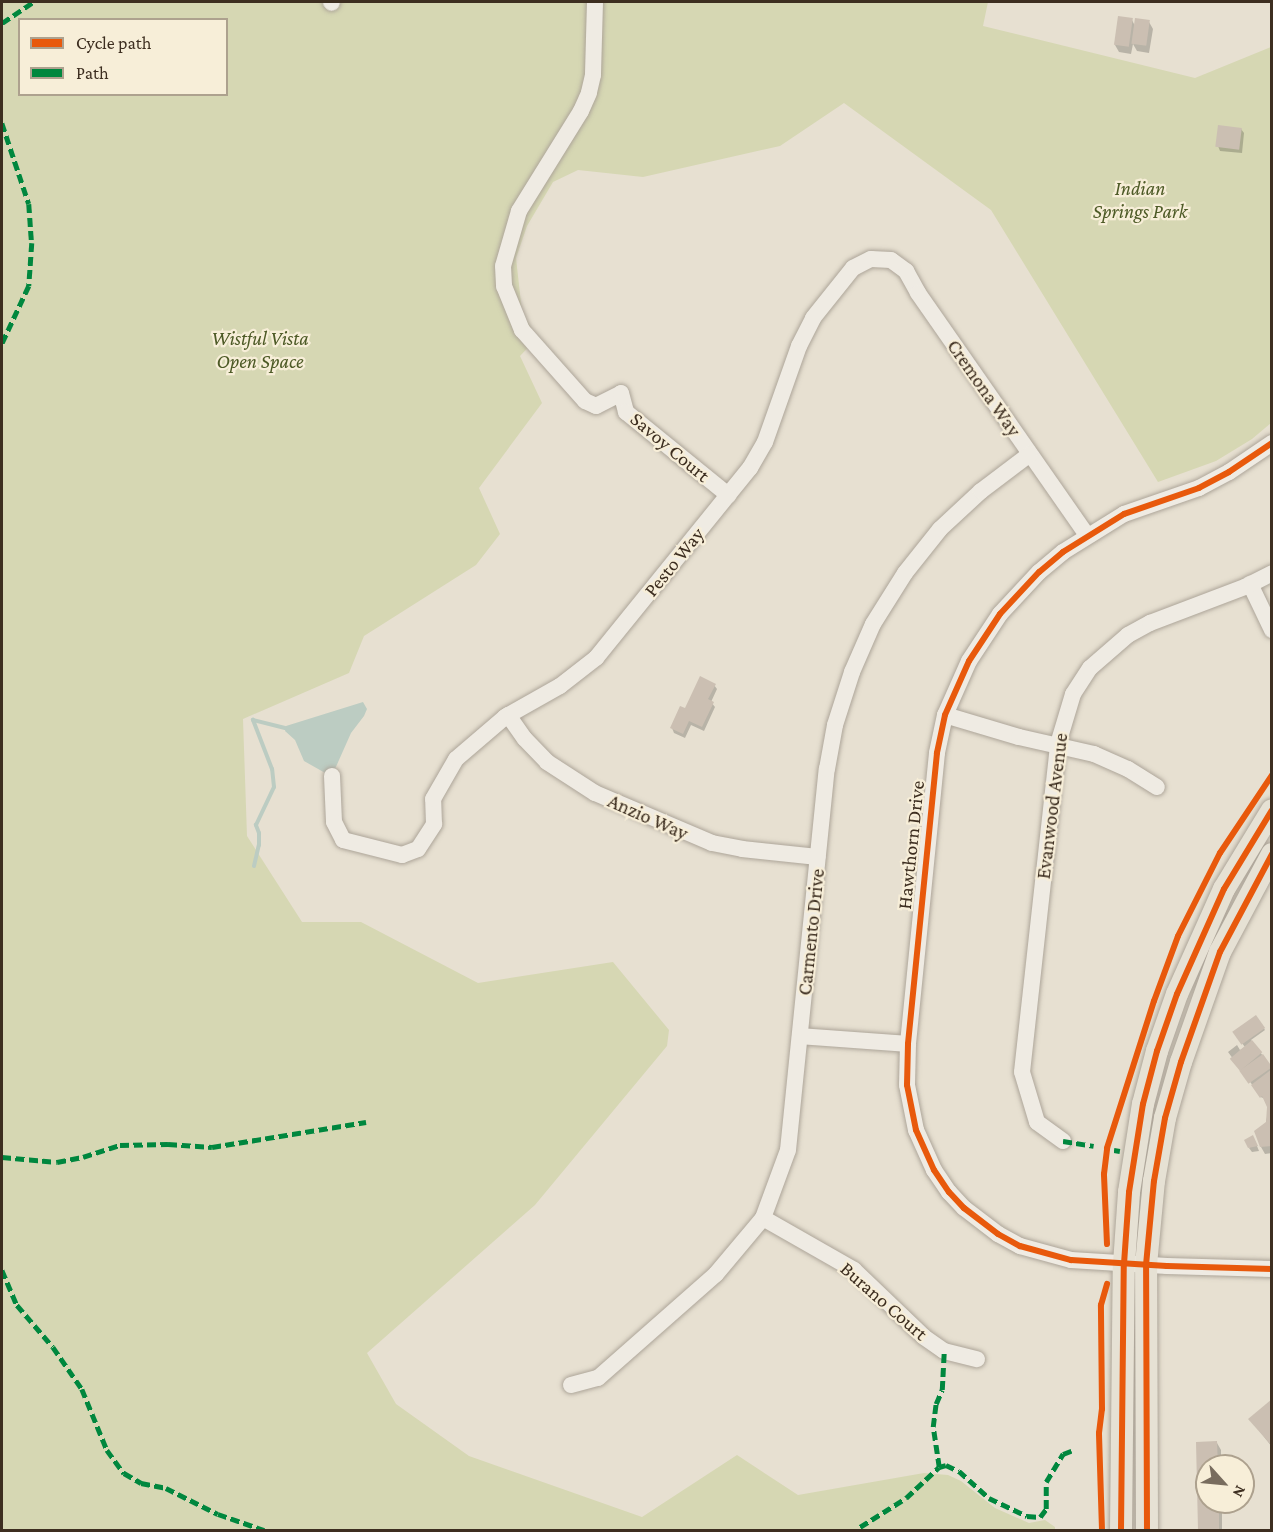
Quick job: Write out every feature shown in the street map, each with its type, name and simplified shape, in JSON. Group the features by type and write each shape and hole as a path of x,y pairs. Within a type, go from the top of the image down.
{"main road":[{"path":"1147,1530 1135,1264 1129,1192 1143,1104 1157,1052 1177,994 1224,889 1272,810"},
{"path":"1121,1530 1135,1264 1166,1118 1181,1062 1220,952 1272,854"}],"street":[{"name":"Savoy Court","path":"595,2 592,75 589,93 581,111 519,211 503,266 504,286 522,330 585,401 596,406 621,393 626,412 728,495"},
{"name":"Cremona Way","path":"870,259 891,260 906,271 918,293 1087,535"},
{"name":"Pesto Way","path":"332,776 334,822 343,840 407,855 418,849 434,824 434,799 456,759 508,715 560,686 596,658 750,468 765,442 799,346 813,318 853,268 870,259"},
{"name":"Hawthorn Drive","path":"1272,443 1229,472 1199,488 1124,514 1087,535 1039,572 1000,614 969,661 945,715 937,753 908,1044 907,1085 915,1130 934,1170 964,1208 998,1234 1040,1253 1071,1260 1272,1269"},
{"name":"Carmento Drive","path":"571,1386 598,1378 716,1274 763,1218 789,1150 827,770 835,725 852,672 873,624 905,573 940,529 981,491 1030,454"},
{"name":"Evanwood Avenue","path":"1063,1141 1037,1122 1022,1072 1058,744 1073,694 1090,668 1110,648 1150,623 1250,584 1272,573"},
{"path":"1250,584 1272,630"},
{"name":"Anzio Way","path":"508,715 547,762 595,793 712,843 742,849 818,857"},
{"path":"945,715 1019,737 1095,754 1128,769 1157,787"},
{"path":"800,1036 908,1044"},
{"name":"Burano Court","path":"763,1218 854,1270 924,1338 944,1351 977,1359"}],"green space":[{"name":"Wistful Vista Open Space","path":"2,2 988,2 983,26 1195,78 1271,47 1271,423 1252,439 1216,461 1158,482 991,210 844,103 780,146 643,177 578,170 553,182 527,226 516,258 522,312 537,338 520,356 542,403 479,488 500,534 476,565 364,636 349,673 243,719 247,836 302,922 361,922 478,983 613,962 669,1030 667,1046 535,1205 367,1353 396,1404 469,1456 642,1517 737,1455 798,1495 924,1473 948,1475 961,1481 995,1508 1029,1523 1045,1520 1055,1527 1055,1530 2,1530"}],"shaded area":[{"path":"363,702 367,709 351,733 335,769 327,774 304,761 295,740 285,731 286,726"}],"building":[{"path":"1118,16 1133,18 1129,47 1114,45"},
{"path":"1135,18 1150,20 1146,46 1131,44"},
{"path":"1218,125 1242,128 1239,150 1215,147"},
{"path":"700,676 716,684 708,699 714,702 702,727 689,721 683,734 670,728 680,706 685,708"},
{"path":"1256,1015 1265,1028 1241,1045 1232,1032"},
{"path":"1252,1040 1262,1052 1240,1071 1230,1059"},
{"path":"1263,1054 1272,1067 1248,1084 1239,1071"},
{"path":"1272,1069 1272,1146 1260,1147 1254,1131 1266,1122 1267,1107 1262,1096 1260,1098 1251,1085"},
{"path":"1253,1135 1258,1146 1248,1148 1244,1140"},
{"path":"1272,1399 1272,1446 1248,1419"},
{"path":"1217,1441 1218,1454 1196,1454 1196,1442"},
{"path":"1198,1514 1219,1514 1219,1530 1198,1530"}],"waterway":[{"path":"254,866 259,845 256,825 274,787 272,769 253,720 285,728"}],"marked path":[{"path":"2,23 33,2"},
{"path":"2,123 29,204 32,243 29,286 2,344"},
{"path":"2,1157 57,1162 83,1157 120,1145 168,1144 212,1147 366,1122"},
{"path":"1063,1141 1094,1146"},
{"path":"1114,1150 1120,1151"},
{"path":"2,1270 17,1305 53,1347 82,1389 107,1450 124,1473 141,1483 166,1488 218,1514 264,1530"},
{"path":"939,1467 933,1427 936,1404 942,1390 944,1351"},
{"path":"860,1527 906,1498 939,1467 946,1465 959,1471 989,1498 1027,1516 1040,1517 1046,1509 1046,1482 1063,1454 1071,1451"}],"cycle path":[{"path":"1272,443 1229,472 1199,488 1124,514 1063,552 1039,572 1000,614 969,661 945,715 937,753 908,1044 907,1085 916,1130 934,1170 949,1192 964,1208 998,1234 1020,1246 1071,1260 1272,1269"},
{"path":"1107,1244 1104,1174 1107,1148 1154,1001 1178,936 1220,853 1272,775"},
{"path":"1121,1530 1124,1264 1129,1192 1143,1104 1157,1051 1177,994 1224,889 1272,810"},
{"path":"1147,1530 1146,1265 1154,1181 1165,1118 1181,1062 1220,952 1272,854"},
{"path":"1102,1530 1099,1433 1102,1409 1101,1305 1107,1284"}],"park label":[{"name":"Indian Springs Park","path":"1140,200"}]}
